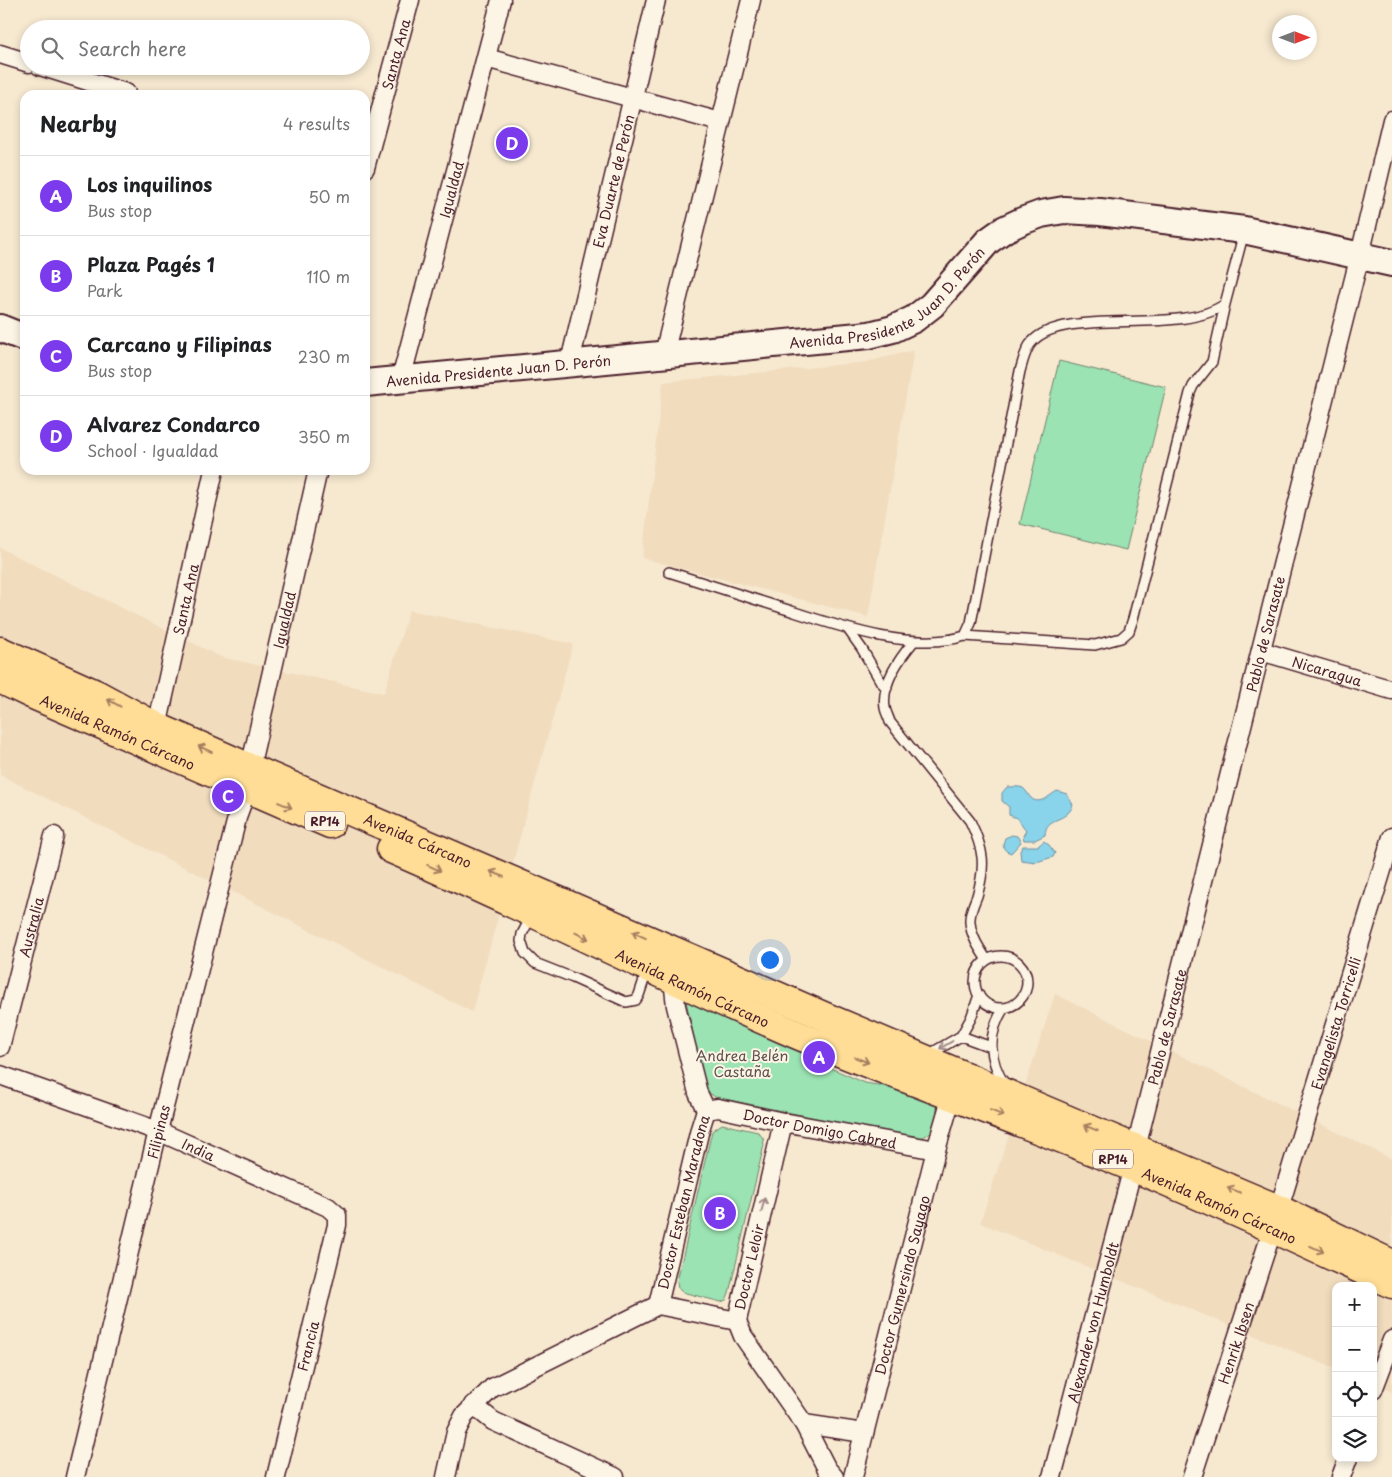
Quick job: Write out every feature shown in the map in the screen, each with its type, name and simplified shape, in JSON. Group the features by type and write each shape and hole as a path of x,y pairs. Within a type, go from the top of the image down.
{"main road":[{"name":"Avenida Presidente Juan D. Perón","path":"370,382 869,335 893,329 914,319 932,305 988,241 1005,229 1041,214 1064,210 1244,230 1392,262"},
{"path":"0,328 20,336"},
{"name":"Avenida Ramón Cárcano","path":"0,651 98,695 157,727"},
{"name":"Avenida Ramón Cárcano","path":"0,678 39,698 248,779"},
{"name":"Avenida Cárcano","path":"157,727 248,779 537,903"},
{"name":"Avenida Ramón Cárcano","path":"537,903 679,967 802,1036 952,1095 1134,1157"},
{"name":"Avenida Ramón Cárcano","path":"537,903 648,968 679,967 828,1018 1012,1096 1134,1157 1276,1218 1392,1264"},
{"name":"Avenida Ramón Cárcano","path":"1276,1218 1392,1284"}],"street":[{"name":"Santa Ana","path":"370,149 410,0"},
{"name":"Igualdad","path":"401,379 501,0"},
{"name":"Eva Duarte de Perón","path":"570,362 656,0"},
{"path":"664,354 751,0"},
{"path":"0,54 20,60"},
{"path":"486,58 720,122"},
{"path":"69,75 116,90"},
{"name":"Pablo de Sarasate","path":"1134,1157 1360,255 1392,120"},
{"name":"Santa Ana","path":"157,727 213,475"},
{"name":"Igualdad","path":"248,779 317,475"},
{"name":"Nicaragua","path":"1261,650 1392,690"},
{"name":"Filipinas","path":"75,1477 158,1131 248,779"},
{"name":"Australia","path":"0,1047 54,836"},
{"name":"Evangelista Torricelli","path":"1276,1218 1392,837"},
{"name":"Doctor Esteban Maradona","path":"658,1305 706,1110 696,1083 676,1006 679,967"},
{"name":"India","path":"0,1075 158,1131 328,1207 337,1215"},
{"name":"Doctor Gumersindo Sayago","path":"853,1477 936,1150 952,1095"},
{"name":"Doctor Domigo Cabred","path":"706,1110 718,1108 936,1150"},
{"name":"Doctor Leloir","path":"783,1122 737,1321 743,1336 804,1424 827,1469 834,1477"},
{"name":"Alexander von Humboldt","path":"1052,1477 1134,1157"},
{"name":"Francia","path":"276,1477 337,1225 337,1215"},
{"name":"Henrik Ibsen","path":"1192,1477 1276,1218"},
{"name":"Doctor Esteban Maradona","path":"446,1477 456,1432 464,1416 492,1388 658,1305 737,1321"},
{"path":"1377,1379 1392,1340"},
{"path":"473,1405 493,1421 615,1477"},
{"path":"804,1424 864,1432"},
{"path":"1341,1477 1347,1462"}],"lane":[{"path":"669,572 847,628 914,641 955,639 965,636 1095,644 1120,638 1128,630 1133,619 1190,393 1193,386 1212,362 1224,304 1244,230"},
{"path":"965,636 971,623 1020,370 1032,342 1046,332 1071,325 1198,316 1215,310 1224,304"},
{"path":"847,628 862,649 880,682 887,688"},
{"path":"914,641 898,660 887,688 885,706 890,722 970,821 979,840 983,857 982,876 970,920 973,936 987,960"},
{"path":"537,903 522,934 521,941 525,953 536,963 626,1002 636,1000 640,995 648,968"},
{"path":"1003,956 1019,962 1024,969 1027,977 1027,986 1019,1001 1012,1006 1004,1008 989,1005 979,995 976,988 977,973 987,960 1003,956"},
{"path":"923,1058 961,1036 971,1018 979,995"},
{"path":"1004,1008 996,1022 991,1047 995,1064 1012,1096"},
{"path":"961,1036 991,1047"}],"shaded area":[{"path":"914,350 868,617 642,558 663,382 867,362"},
{"path":"0,548 221,657 384,693 409,610 573,644 472,1012 0,775"},
{"path":"1055,994 1392,1159 1392,1392 1377,1386 1377,1282 1332,1282 1332,1367 980,1223"}],"green space":[{"path":"1059,361 1166,387 1126,550 1020,524"},
{"name":"Andrea Belén Castaña","path":"686,1001 704,1001 769,1033 817,1062 865,1083 902,1089 937,1104 934,1127 927,1135 915,1139 715,1097 705,1090"},
{"path":"722,1124 758,1132 763,1138 764,1145 729,1293 726,1300 721,1302 682,1292 678,1288 677,1281 712,1131"}],"water":[{"path":"1007,787 1023,788 1031,798 1037,801 1057,791 1067,794 1073,805 1066,815 1049,825 1045,835 1035,840 1024,840 1023,836 1026,830 1017,818 1009,815 1009,807 1002,801 1002,793"},
{"path":"1012,835 1017,836 1021,842 1011,853 1004,849 1003,845 1005,838"},
{"path":"1044,841 1055,853 1053,857 1036,862 1021,860 1020,851 1023,846 1038,846"}],"place":[{"name":"Alvarez Condarco","path":"512,143"},
{"name":"Carcano y Filipinas","path":"228,796"},
{"name":"Los inquilinos","path":"819,1057"},
{"name":"Plaza Pagés 1","path":"720,1213"}]}
